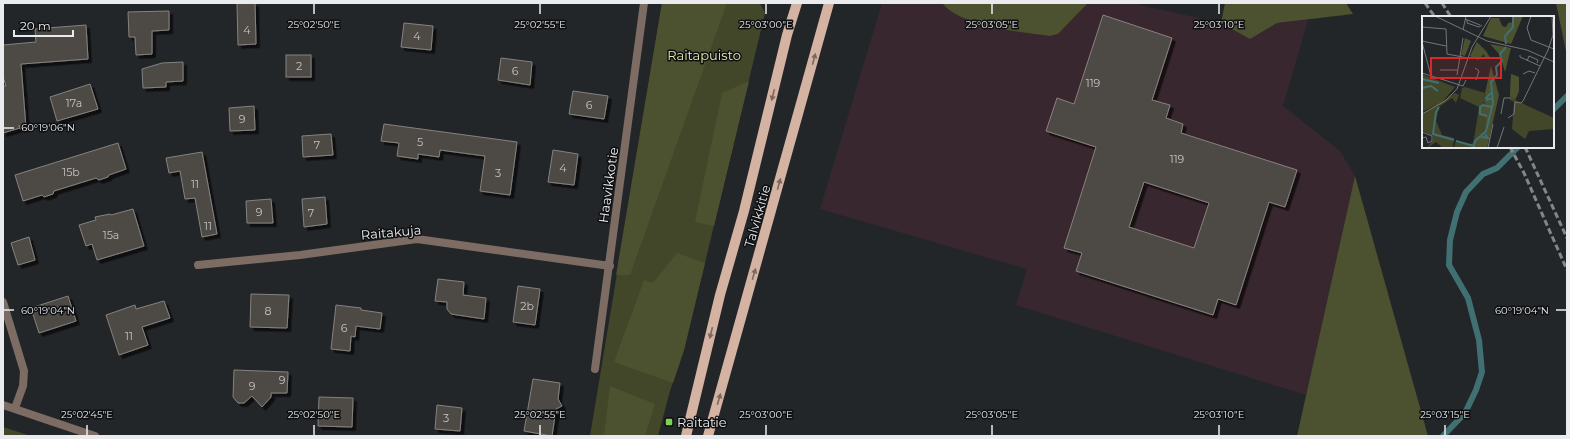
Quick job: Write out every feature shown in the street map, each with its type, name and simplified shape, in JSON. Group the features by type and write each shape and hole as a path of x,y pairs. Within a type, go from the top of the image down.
{"main road":[{"name":"Talvikkitie","path":"686,436 720,295 744,211 787,35 797,3"},
{"name":"Talvikkitie","path":"708,436 829,3"}],"street":[{"name":"Haavikkotie","path":"595,369 644,3"},
{"name":"Raitakuja","path":"198,265 300,255 418,239 610,266"},
{"path":"3,302 24,371 23,386 15,408"},
{"path":"3,404 95,436"}],"shaded area":[{"path":"882,3 942,3 947,9 981,23 1050,36 1058,34 1088,3 1131,3 1221,23 1250,39 1277,23 1308,20 1283,106 1340,151 1355,176 1306,395 1016,305 1027,269 820,209"}],"green space":[{"name":"Raitapuisto","path":"662,3 760,3 765,13 684,350 670,391 658,436 590,436"},
{"path":"662,3 727,3 630,275 616,275"},
{"path":"942,3 1088,3 1058,34 1050,36 992,27 962,17 951,11"},
{"path":"1225,3 1346,3 1353,14 1277,23 1250,39 1221,23"},
{"path":"1556,3 1567,3 1567,56"},
{"path":"749,81 714,226 695,222 722,93"},
{"path":"1355,176 1428,436 1297,436"},
{"path":"677,253 705,263 684,350 673,383 614,362 644,280 653,283"},
{"path":"610,386 655,404 645,436 604,436"},
{"path":"3,427 31,436 3,436"}],"building":[{"path":"237,3 255,3 256,44 238,45"},
{"path":"169,11 169,30 152,31 152,54 136,55 135,37 129,37 128,12"},
{"path":"1103,15 1172,38 1152,100 1170,105 1166,118 1183,124 1181,133 1297,170 1285,207 1269,202 1236,305 1218,299 1213,315 1076,271 1082,253 1064,248 1096,147 1046,131 1057,98 1074,104","holes":["1144,182 1209,203 1194,248 1129,227"]},
{"path":"404,23 433,26 431,50 401,47"},
{"path":"86,25 88,59 21,64 26,128 20,128 3,133 3,86 6,86 3,77 3,45 36,42 35,29"},
{"path":"286,55 311,55 311,77 286,77"},
{"path":"501,58 532,62 530,85 498,80"},
{"path":"183,62 183,81 166,82 166,87 143,88 142,69 162,63"},
{"path":"90,84 98,109 57,121 50,97"},
{"path":"573,91 608,96 604,119 569,114"},
{"path":"254,106 255,130 230,131 229,108"},
{"path":"384,124 517,142 510,195 480,191 485,156 440,150 439,157 418,154 418,159 397,156 399,143 381,141"},
{"path":"331,134 333,155 303,157 302,136"},
{"path":"118,143 126,169 99,180 96,178 54,191 53,194 44,197 42,195 23,201 15,175"},
{"path":"553,150 578,154 574,185 548,182"},
{"path":"202,152 217,234 202,237 195,198 185,199 180,171 169,173 166,158"},
{"path":"325,197 327,224 304,227 302,199"},
{"path":"271,199 273,223 247,223 246,201"},
{"path":"133,209 144,246 97,260 92,244 86,246 79,225 96,220 95,217 111,215"},
{"path":"29,237 35,260 18,265 11,243"},
{"path":"438,279 464,282 463,295 486,298 484,319 451,314 447,309 447,302 435,301"},
{"path":"518,286 540,289 535,325 513,322"},
{"path":"251,294 289,295 287,328 250,327"},
{"path":"68,296 76,321 39,333 31,308"},
{"path":"164,301 170,318 142,327 148,345 119,355 106,315 135,305 136,309"},
{"path":"336,305 361,308 361,310 382,313 380,329 356,326 355,337 351,336 350,351 331,349"},
{"path":"234,370 288,372 287,393 271,393 271,397 262,407 252,396 244,403 238,403 233,397"},
{"path":"533,379 560,383 558,399 562,406 556,409 552,436 524,431"},
{"path":"319,397 353,398 352,427 318,426"},
{"path":"437,405 462,408 460,431 435,429"}],"waterway":[{"path":"1554,109 1567,96"},
{"path":"1443,436 1465,413 1476,390 1482,372 1479,340 1468,298 1449,265 1450,240 1457,212 1466,192 1483,174 1497,168 1517,148"}],"railway":[{"path":"1425,3 1434,16"},
{"path":"1442,3 1450,16"},
{"path":"1511,148 1524,173 1567,270"},
{"path":"1525,148 1567,238"}],"place":[{"name":"Raitatie","path":"669,422"}]}
